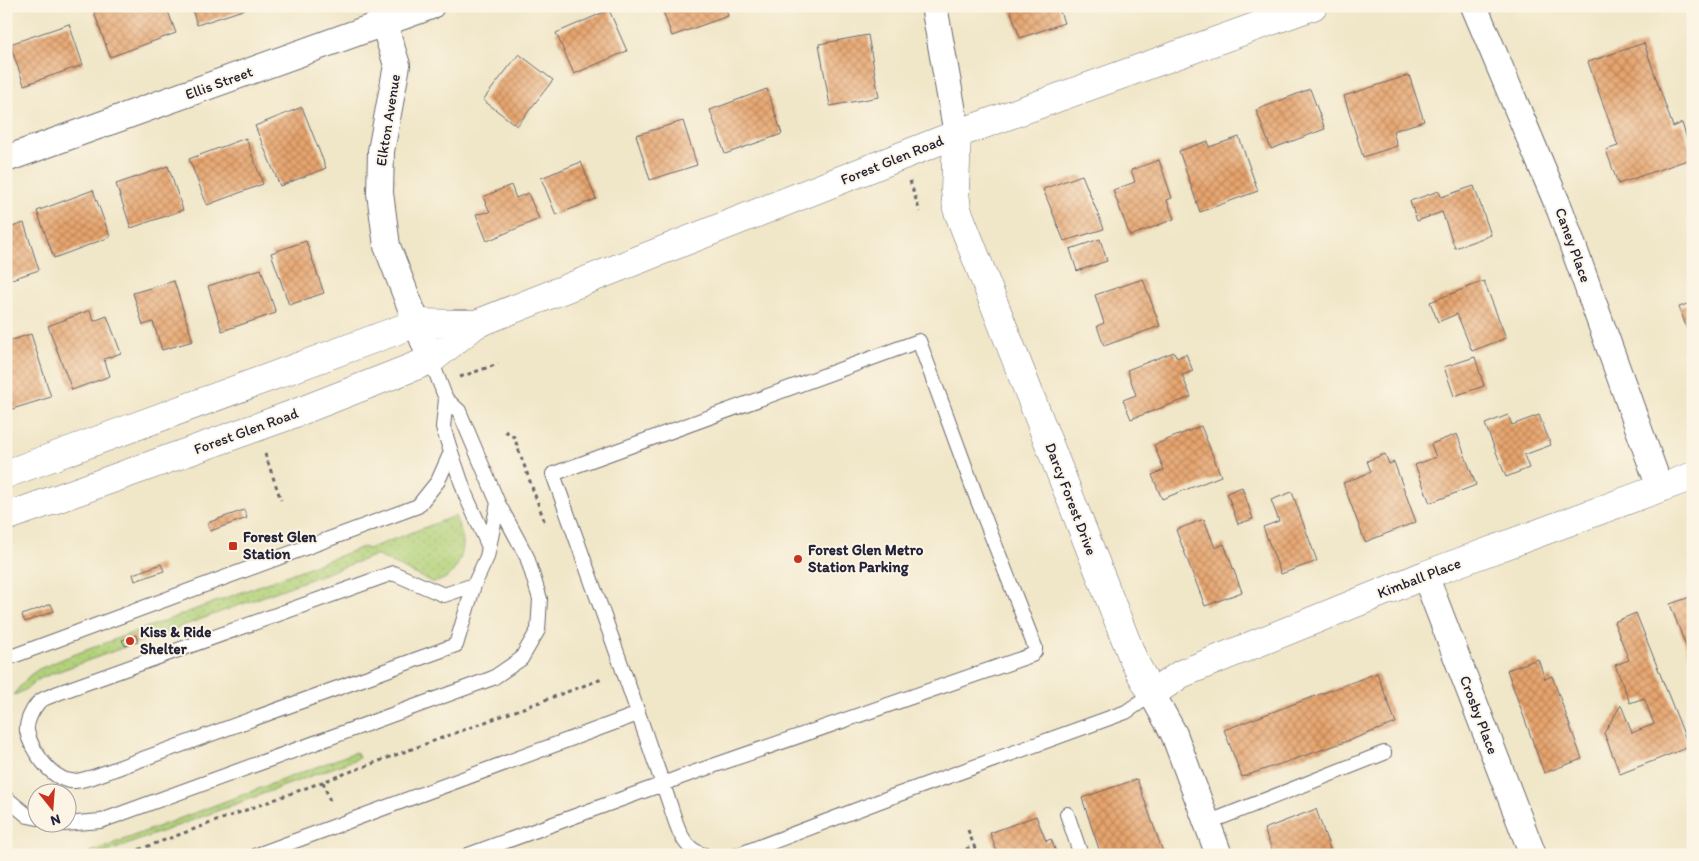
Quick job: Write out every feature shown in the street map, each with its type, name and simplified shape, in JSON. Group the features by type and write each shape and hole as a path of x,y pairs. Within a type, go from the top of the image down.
{"main road":[{"name":"Forest Glen Road","path":"6,518 279,419 431,360 476,324 957,134 1303,8"},
{"name":"Darcy Forest Drive","path":"957,134 955,191 957,209 1134,661 1152,694"},
{"name":"Forest Glen Road","path":"6,474 417,323 476,324"},
{"name":"Kimball Place","path":"1152,694 1181,674 1425,575 1693,476"}],"street":[{"name":"Ellis Street","path":"6,159 432,6"},
{"path":"934,6 957,134"},
{"name":"Caney Place","path":"1474,6 1560,210 1660,488"},
{"name":"Elkton Avenue","path":"384,24 397,65 381,151 380,193 387,246 431,360"},
{"name":"Crosby Place","path":"1425,575 1533,855"},
{"name":"Darcy Forest Drive","path":"1152,694 1174,734 1219,855"}],"lane":[{"path":"468,855 663,784 1032,655 1035,647 976,496 919,341 553,474 663,784 679,832 685,842 696,852 705,855"},
{"path":"78,823 101,821 493,678 521,658 538,630 540,599 527,557 498,503 458,411 446,399 431,360"},
{"path":"446,399 443,426 450,452 466,496 489,547"},
{"path":"6,661 418,506 438,481 450,452"},
{"path":"474,585 444,595 393,573 58,693 38,702 30,716 27,730 33,746 53,774 71,782 93,777 456,645 474,585 487,557 498,503"},
{"path":"738,855 880,801 1126,712 1152,694"},
{"path":"257,855 638,714"},
{"path":"1207,823 1384,753"},
{"path":"6,798 28,816"},
{"path":"1067,814 1081,855"}],"path":[{"path":"262,447 281,500"},
{"path":"124,855 602,679"},
{"path":"968,830 977,855"},
{"path":"951,855 974,846"}],"green space":[{"path":"455,516 463,540 461,557 455,569 439,581 432,582 376,555 43,677 25,690 13,695 29,676 39,669 65,658 363,547 368,549"},
{"path":"356,752 359,758 99,855 83,855"}],"building":[{"path":"111,6 166,6 176,33 110,57 94,12"},
{"path":"191,6 252,6 252,7 197,25"},
{"path":"661,6 725,6 728,16 672,36"},
{"path":"1009,6 1058,6 1064,23 1020,38"},
{"path":"609,10 627,51 574,74 556,33"},
{"path":"69,24 83,65 24,85 10,44"},
{"path":"868,35 879,97 830,106 819,44"},
{"path":"1644,43 1673,127 1682,123 1693,158 1618,184 1606,150 1618,146 1588,62"},
{"path":"519,54 553,80 517,126 483,100"},
{"path":"1409,75 1424,121 1393,131 1397,146 1363,157 1344,96"},
{"path":"767,89 782,134 725,154 710,110"},
{"path":"1310,89 1325,129 1271,149 1256,110"},
{"path":"302,107 326,168 280,186 255,126"},
{"path":"683,121 697,165 650,180 636,135"},
{"path":"1239,137 1258,191 1200,212 1179,151 1208,141 1209,147"},
{"path":"246,138 263,184 207,205 189,159"},
{"path":"1159,160 1172,198 1167,200 1174,219 1130,236 1113,190 1135,182 1131,170"},
{"path":"581,162 596,199 556,215 541,178"},
{"path":"168,166 183,210 131,228 116,184"},
{"path":"1082,175 1104,229 1064,241 1043,189"},
{"path":"511,185 516,198 528,193 539,219 487,241 476,214 490,212 483,197"},
{"path":"1474,186 1491,235 1455,248 1442,212 1417,221 1410,201 1439,191 1441,197"},
{"path":"93,190 110,237 54,258 37,211"},
{"path":"24,223 39,270 6,281 6,229"},
{"path":"1100,239 1107,261 1077,271 1070,249"},
{"path":"306,241 324,293 289,305 271,253"},
{"path":"261,269 276,313 222,331 208,286"},
{"path":"1143,279 1160,326 1104,346 1097,326 1104,323 1095,295"},
{"path":"174,281 193,341 162,350 153,322 143,325 133,293"},
{"path":"1484,281 1506,338 1472,351 1457,314 1438,322 1430,302"},
{"path":"1693,302 1693,345 1679,307"},
{"path":"90,310 94,321 107,316 121,353 104,359 110,376 72,390 48,326"},
{"path":"31,334 51,397 6,411 6,342"},
{"path":"1174,352 1177,358 1186,354 1193,371 1182,375 1191,397 1131,419 1123,400 1136,395 1127,370"},
{"path":"1475,357 1484,386 1454,396 1444,367"},
{"path":"1508,415 1512,425 1539,415 1551,445 1524,455 1529,468 1506,477 1485,424"},
{"path":"1201,426 1221,476 1162,499 1152,475 1164,470 1154,445"},
{"path":"1457,434 1476,485 1430,503 1415,465 1436,457 1431,444"},
{"path":"1385,454 1389,464 1394,462 1416,522 1365,542 1343,483 1371,472 1367,461"},
{"path":"1242,487 1253,519 1238,524 1227,493"},
{"path":"1292,492 1317,561 1281,574 1263,527 1279,521 1271,500"},
{"path":"244,510 247,518 210,531 207,523"},
{"path":"1204,519 1215,548 1224,544 1242,592 1205,606 1176,530"},
{"path":"161,564 164,571 135,581 133,574"},
{"path":"1693,596 1693,656 1690,657 1670,604"},
{"path":"51,604 54,611 25,622 22,615"},
{"path":"1636,613 1689,747 1620,774 1604,733 1621,705 1632,733 1654,724 1644,698 1630,703 1615,665 1629,660 1614,622"},
{"name":"Kiss & Ride Shelter","path":"136,635 138,642 125,646 122,640"},
{"path":"1538,659 1545,679 1552,676 1582,759 1544,773 1507,670"},
{"path":"1377,673 1396,723 1242,777 1224,730"},
{"path":"1137,779 1164,855 1101,855 1082,798"},
{"path":"1316,809 1332,855 1274,855 1264,829"},
{"path":"1036,816 1046,841 1051,839 1057,855 998,855 990,833"}],"place":[{"name":"Forest Glen Station","path":"233,546"},
{"name":"Forest Glen Metro Station Parking","path":"798,559"},
{"name":"Kiss & Ride Shelter","path":"130,641"}]}
